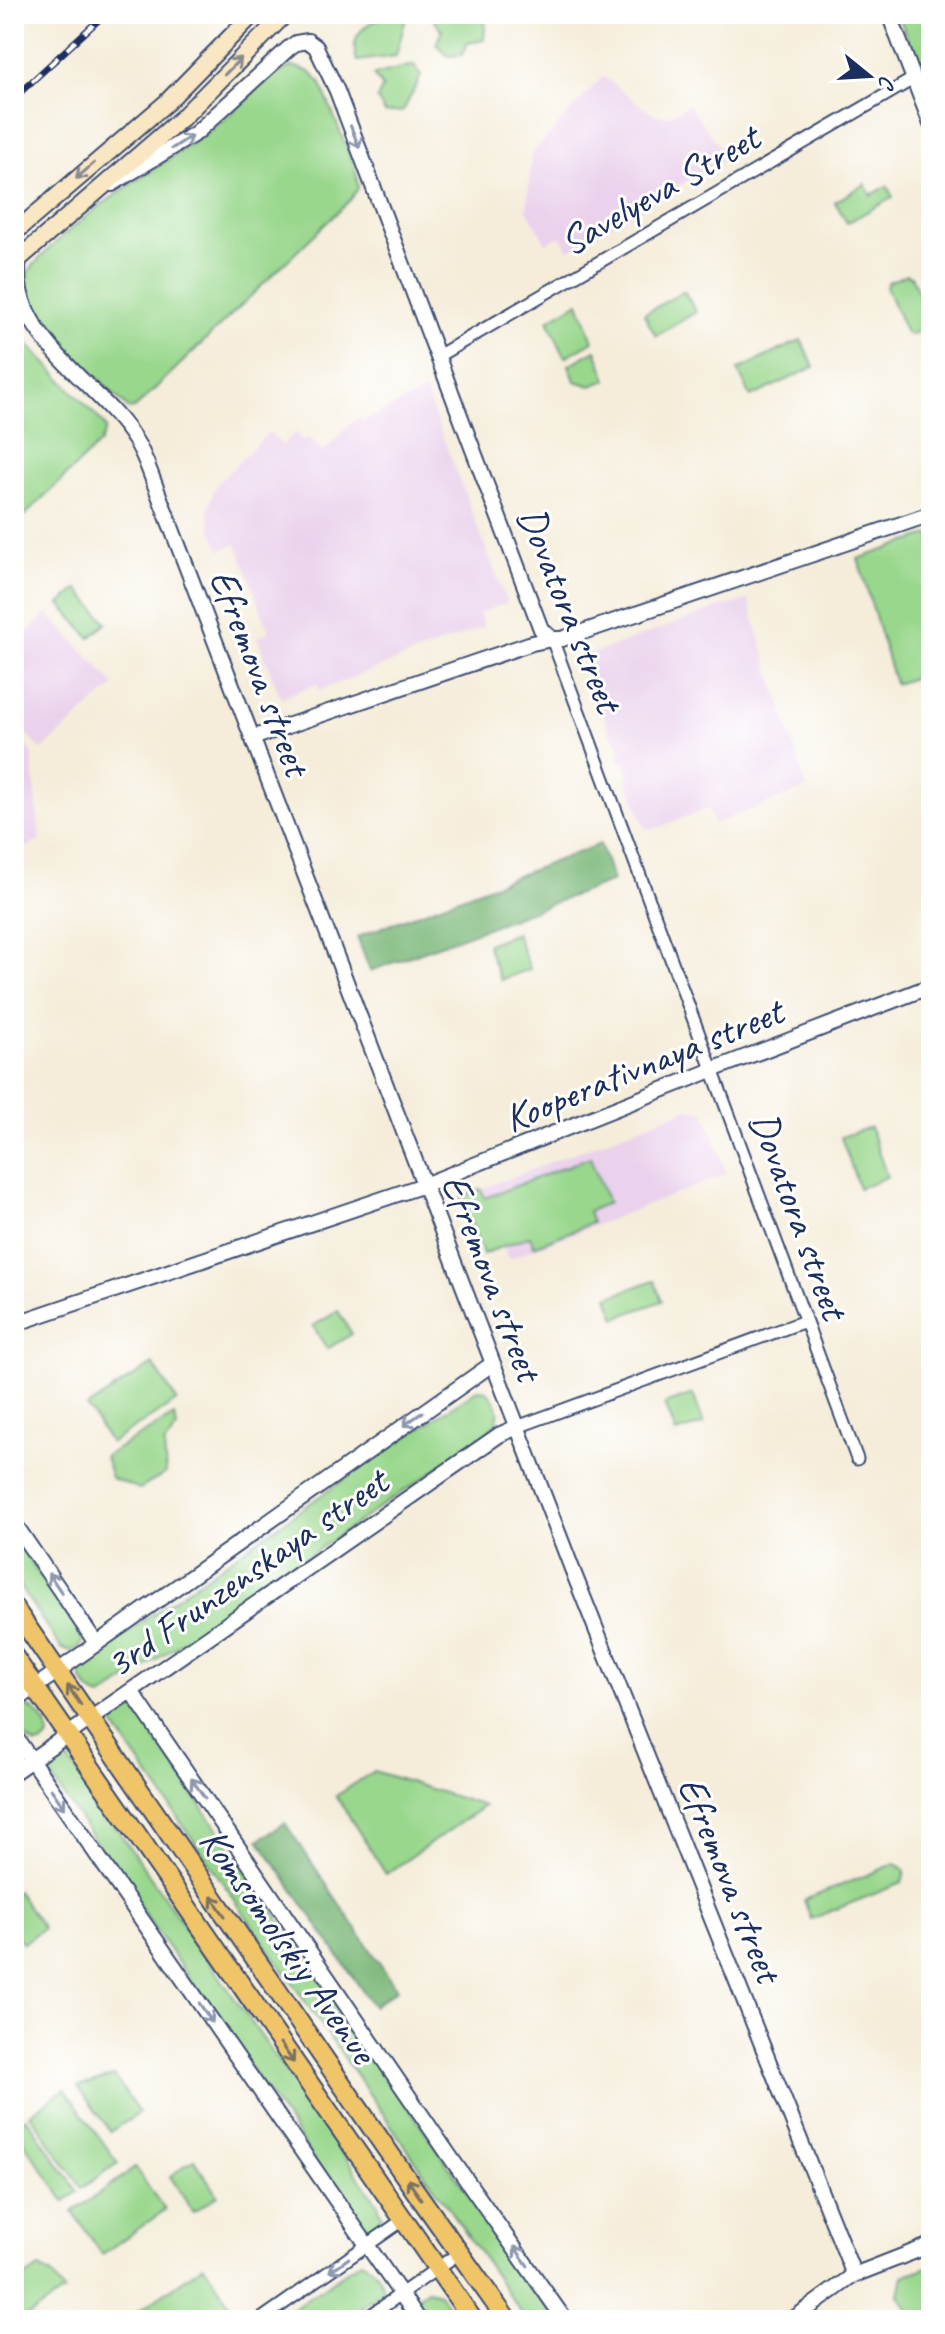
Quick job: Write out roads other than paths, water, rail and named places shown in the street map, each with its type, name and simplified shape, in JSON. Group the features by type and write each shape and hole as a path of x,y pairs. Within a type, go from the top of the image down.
{"main road":[{"path":"14,233 166,103 253,14"},
{"path":"16,261 182,118 285,14"},
{"name":"Komsomolskiy Avenue","path":"14,1608 507,2320"},
{"name":"Komsomolskiy Avenue","path":"14,1657 473,2320"}],"street":[{"path":"889,14 931,124"},
{"name":"Dovatora street","path":"91,196 196,133 296,43 308,41 316,47 373,183 541,629 552,639 857,1459"},
{"name":"Savelyeva Street","path":"438,356 913,79"},
{"name":"Efremova street","path":"16,261 19,291 26,316"},
{"name":"Efremova street","path":"14,300 136,441 492,1364 854,2275"},
{"path":"252,738 519,648 562,639 931,514"},
{"name":"Kooperativnaya street","path":"14,1324 424,1185 931,986"},
{"path":"517,1427 805,1321"},
{"name":"3rd Frunzenskaya street","path":"14,1702 492,1364"},
{"name":"3rd Frunzenskaya street","path":"14,1772 487,1443 517,1427"},
{"path":"14,1523 96,1643"},
{"name":"Komsomolskiy Avenue","path":"131,1691 565,2320"},
{"path":"14,1735 419,2320"},
{"path":"260,2320 403,2220"},
{"path":"792,2320 854,2275 931,2245"},
{"path":"364,2320 459,2253"}],"railway":[{"path":"14,98 105,14"}]}
